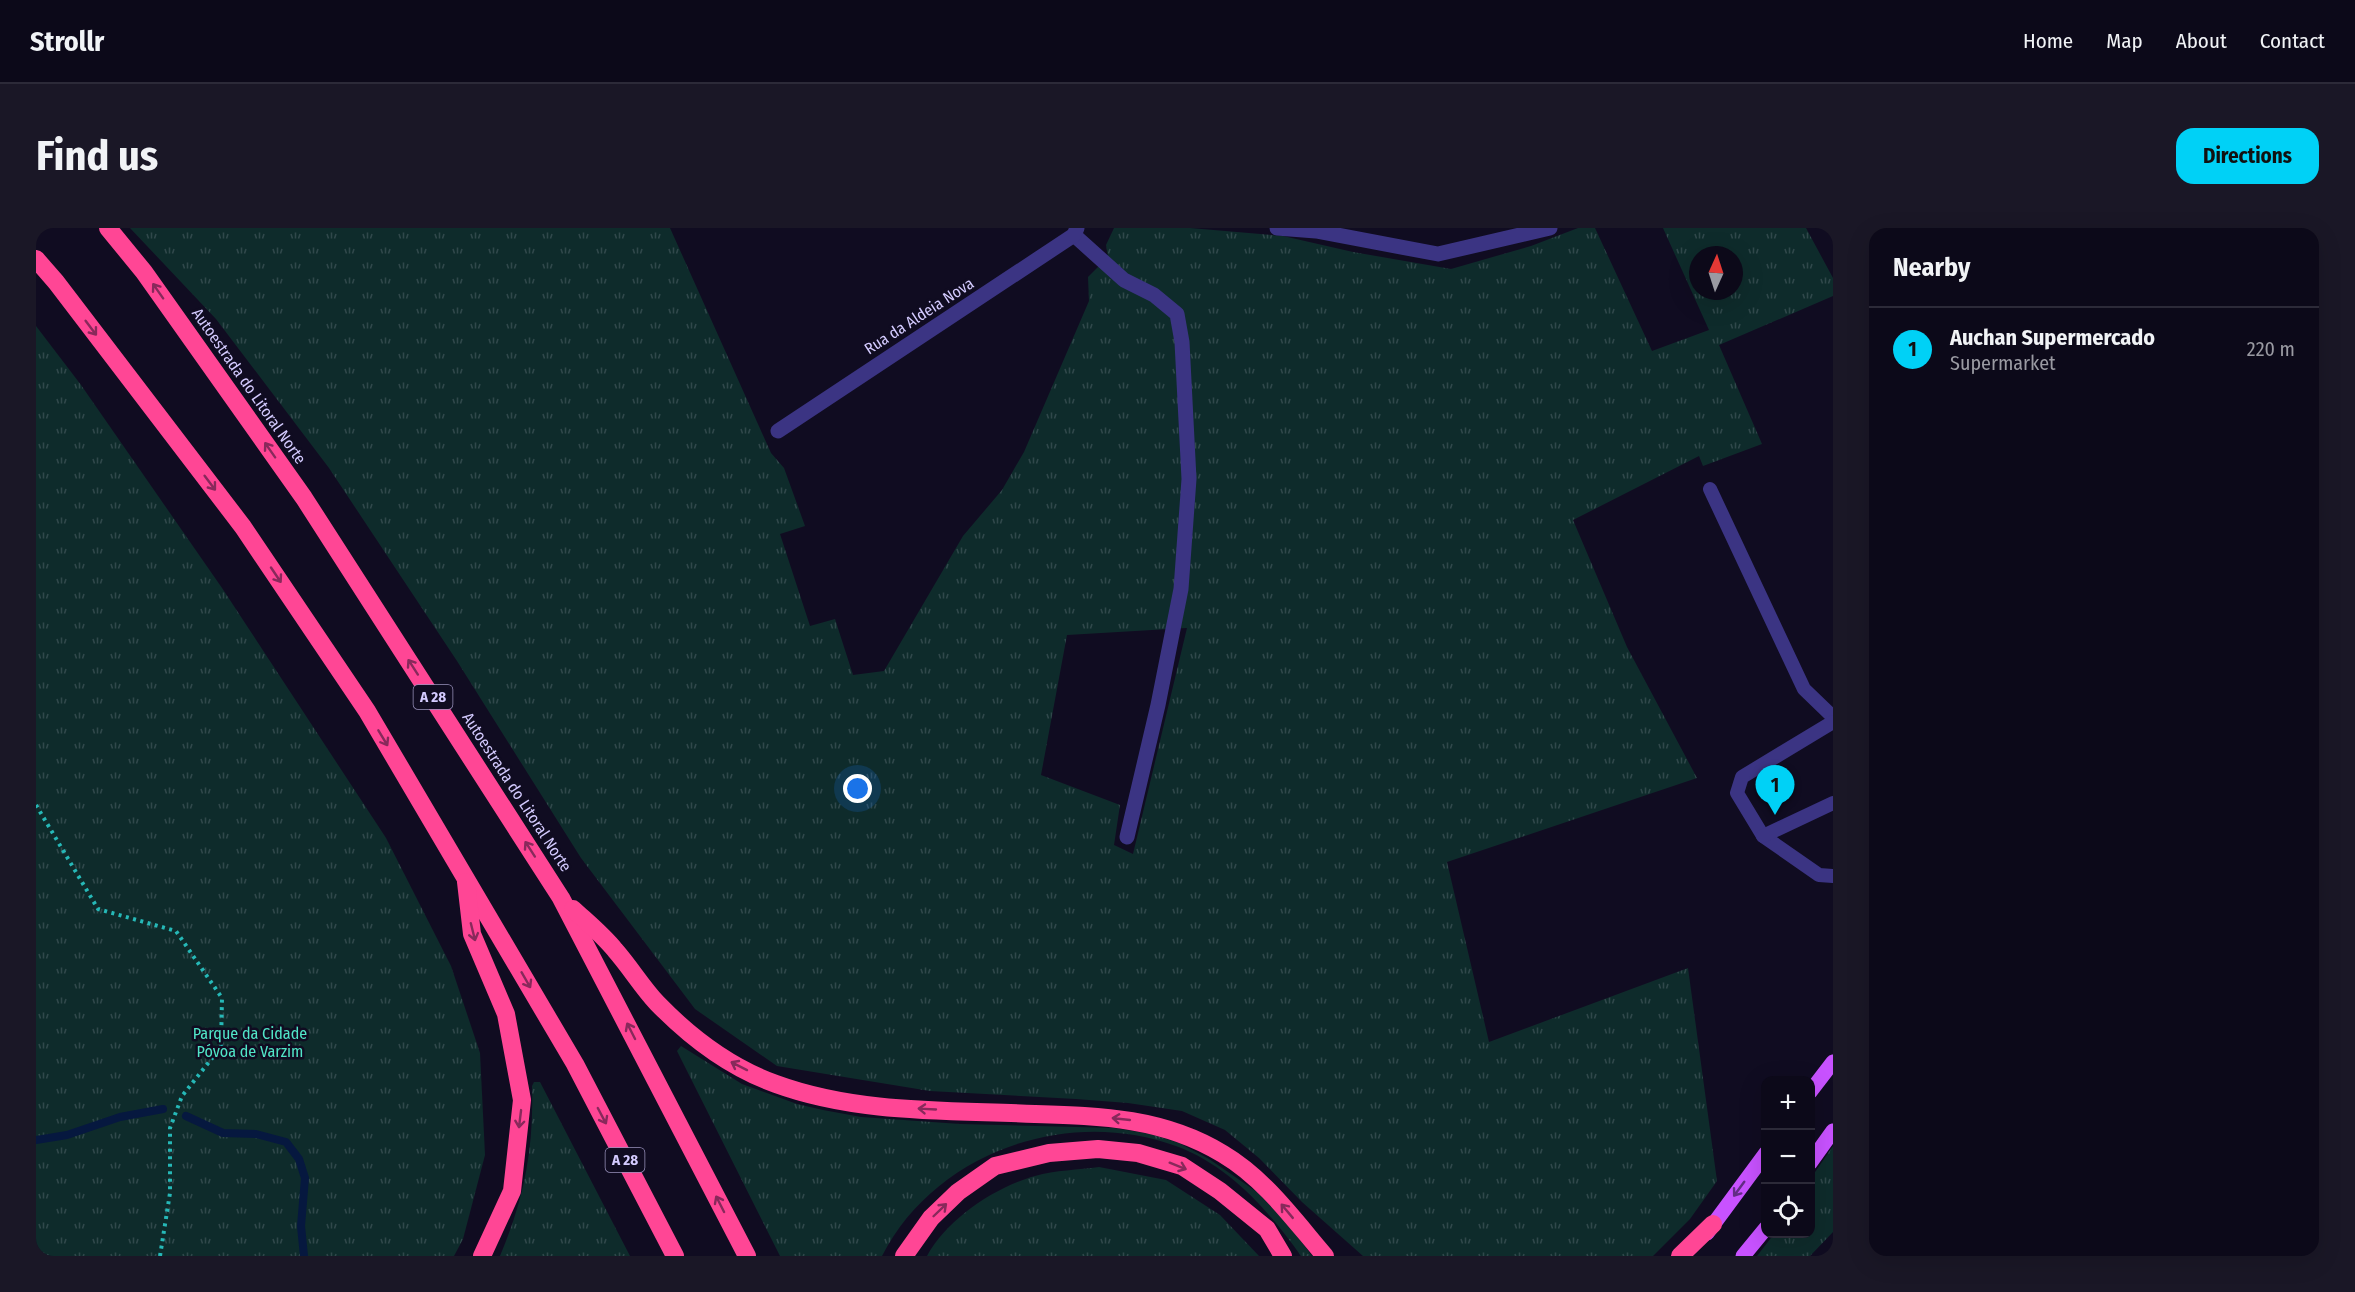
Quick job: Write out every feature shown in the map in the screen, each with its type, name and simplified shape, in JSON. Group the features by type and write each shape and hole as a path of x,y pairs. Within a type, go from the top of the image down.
{"highway":[{"name":"Autoestrada do Litoral Norte","path":"108,228 144,272 304,498 561,898 747,1256"},
{"name":"A 28","path":"36,259 243,527 367,711 575,1064 675,1256"},
{"path":"465,874 472,934 506,1014 522,1100 512,1191 482,1256"},
{"path":"561,898 614,948 656,1002 710,1051 774,1084 830,1100 873,1106 1082,1115 1140,1121 1184,1133 1225,1154 1267,1188 1325,1256"},
{"path":"904,1256 938,1212 958,1192 995,1166 1049,1153 1098,1149 1138,1153 1182,1166 1220,1191 1267,1228 1282,1256"},
{"path":"1680,1256 1713,1224"}],"main road":[{"path":"1815,1085 1833,1062"},
{"path":"1815,1156 1833,1131"},
{"path":"1692,1256 1761,1160"},
{"path":"1743,1256 1761,1234"}],"street":[{"path":"1277,228 1316,231 1437,254 1550,228"},
{"path":"1076,232 1124,280 1154,296 1177,314 1182,342 1189,479 1181,589 1158,705 1127,837"},
{"name":"Rua da Aldeia Nova","path":"778,431 1076,232"}],"lane":[{"path":"1710,489 1804,688 1833,720 1742,777 1737,793 1762,836 1819,875 1833,876"},
{"path":"1762,836 1833,803"}],"path":[{"path":"36,805 98,909 176,931 222,998 221,1047 182,1096 170,1128 171,1193 160,1256"}],"green space":[{"path":"130,228 670,228 771,453 784,468 805,526 780,534 810,626 835,619 853,675 884,671 963,536 1002,490 1024,452 1089,301 1088,277 1108,257 1106,245 1114,228 1190,228 1283,236 1353,252 1451,269 1531,246 1578,228 1595,228 1652,351 1709,330 1695,300 1743,300 1743,246 1689,246 1689,286 1663,228 1806,228 1833,278 1833,296 1719,345 1762,444 1703,466 1699,456 1573,520 1627,647 1697,778 1447,862 1489,1042 1688,968 1717,1181 1690,1219 1653,1256 1363,1256 1302,1202 1259,1158 1225,1130 1182,1111 1128,1103 930,1091 777,1066 695,1009 581,858 457,661 329,468 216,319","holes":["1187,628 1133,854 1114,845 1120,805 1041,775 1067,635"]},
{"name":"Parque da Cidade Póvoa de Varzim","path":"36,326 81,385 222,588 386,838 451,966 480,1053 485,1155 463,1239 454,1256 36,1256"},
{"path":"681,1046 742,1084 797,1104 823,1110 861,1117 960,1124 1114,1128 1150,1134 1179,1143 1209,1159 1257,1192 1292,1229 1312,1256 1301,1256 1262,1207 1214,1165 1176,1146 1135,1135 1092,1132 1049,1136 1008,1147 970,1165 935,1189 905,1220 882,1256 780,1256 677,1051"},
{"path":"534,1082 540,1082 630,1256 500,1256 526,1173"},
{"path":"1833,1146 1833,1232 1810,1256 1757,1256 1771,1238 1815,1238 1815,1172"},
{"path":"1099,1167 1166,1180 1220,1215 1259,1256 927,1256 936,1242 959,1217 1004,1188 1043,1174"}],"waterway":[{"path":"36,1140 67,1135 120,1117 163,1109"},
{"path":"186,1116 223,1133 256,1134 286,1142 299,1159 305,1178 301,1226 304,1256"}],"place":[{"name":"Auchan Supermercado","path":"1775,815"}]}
